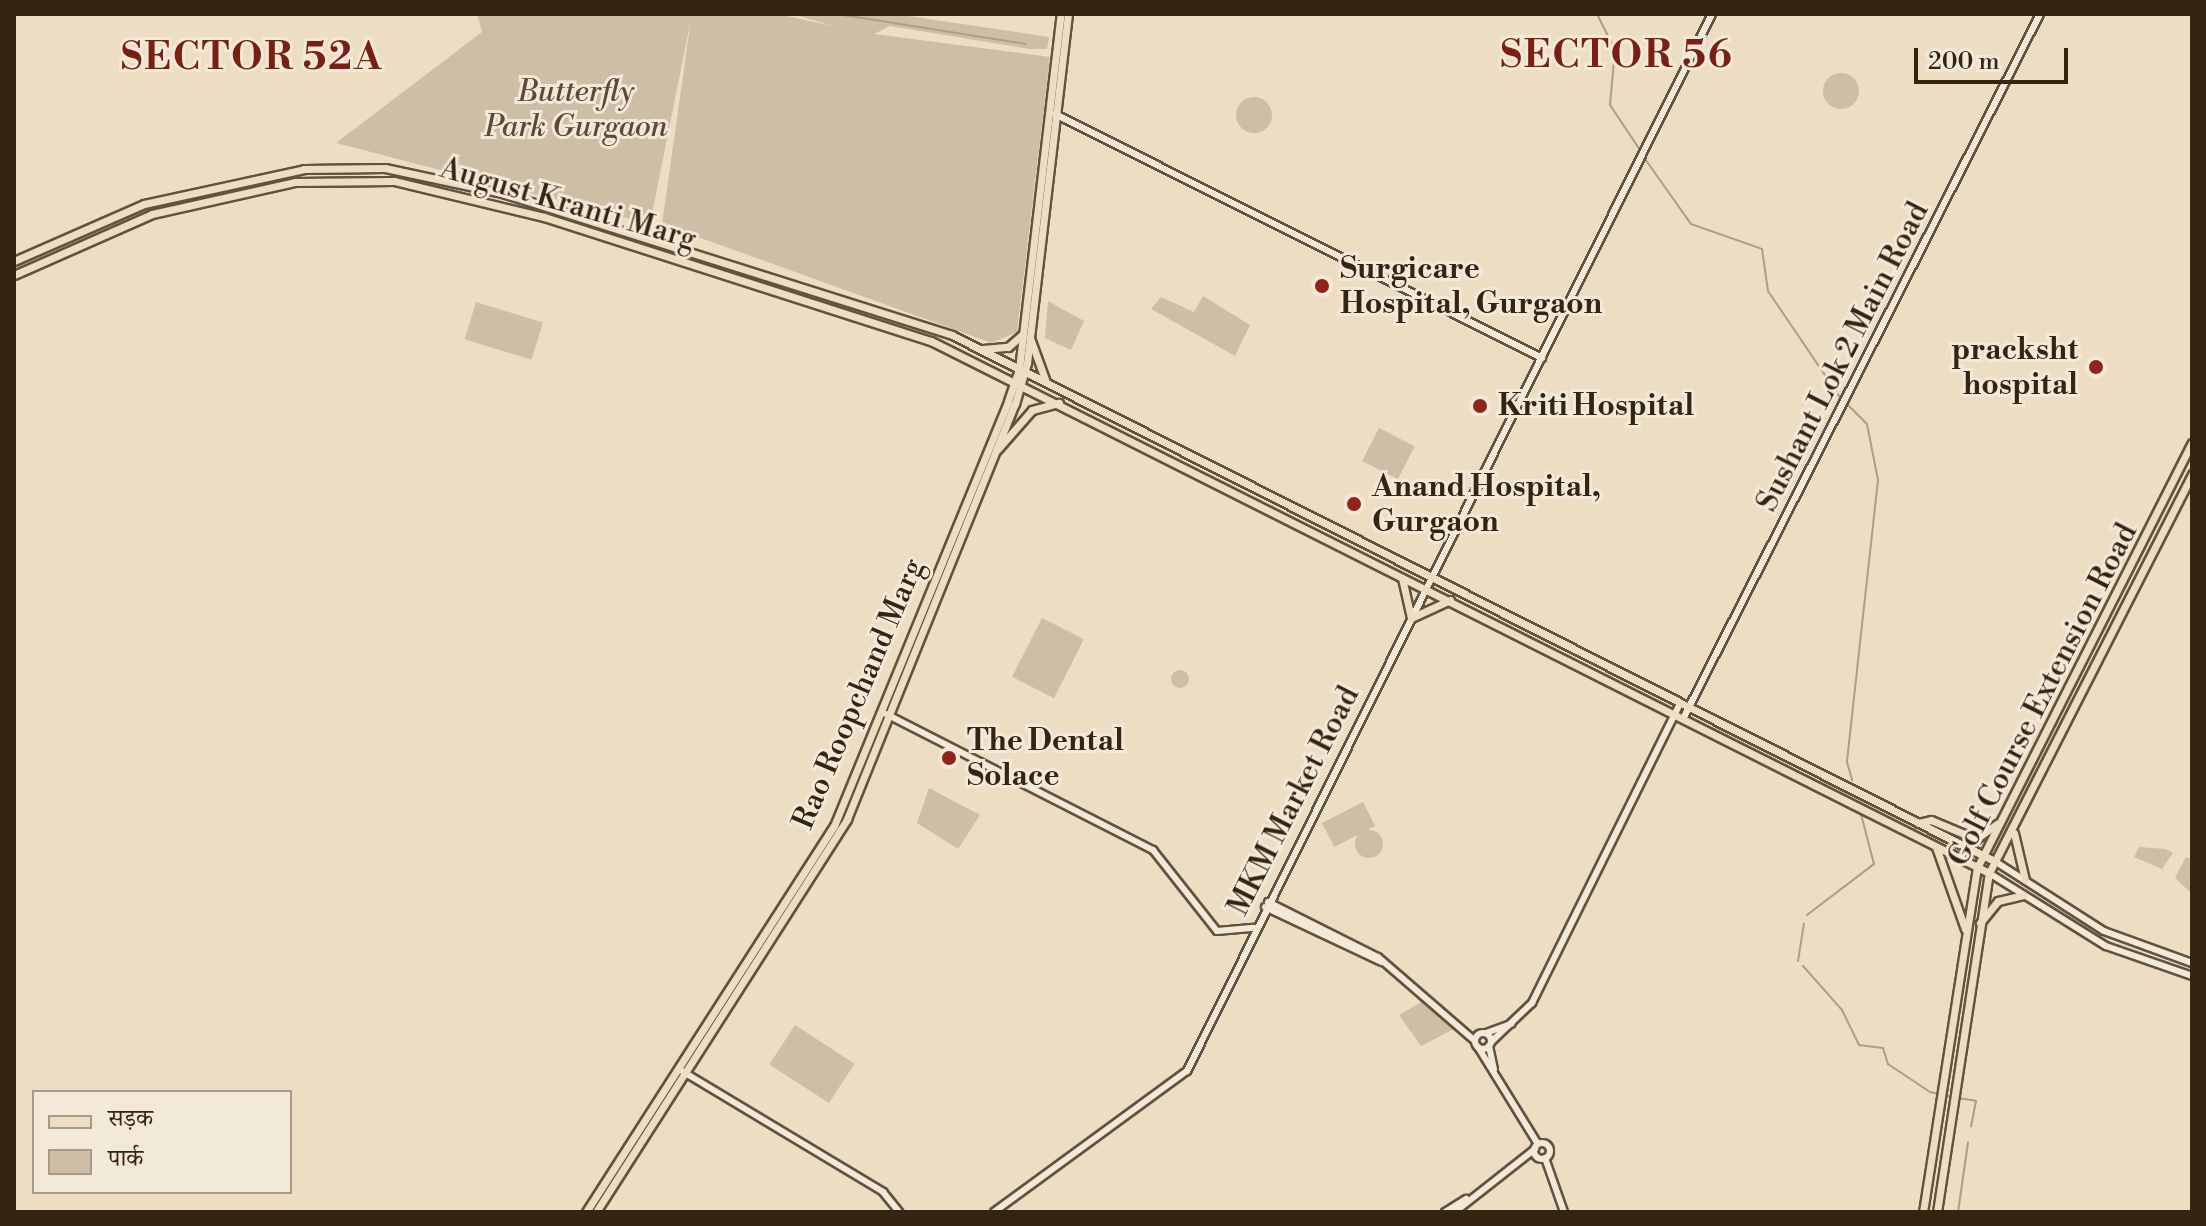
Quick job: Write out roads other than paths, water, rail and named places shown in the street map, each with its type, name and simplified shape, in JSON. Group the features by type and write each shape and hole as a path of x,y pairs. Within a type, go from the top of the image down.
{"main road":[{"path":"1018,382 1022,371 1061,14"},
{"path":"1052,113 1068,14"},
{"name":"August Kranti Marg","path":"14,261 144,204 266,176 351,168 484,187 813,288 981,349 1996,862"},
{"name":"August Kranti Marg","path":"14,275 152,214 261,188 345,180 463,194 931,341 1018,382 1989,873"},
{"path":"655,254 659,242"},
{"path":"808,301 813,288"},
{"path":"832,308 837,296"},
{"path":"981,349 1008,347 1025,334"},
{"path":"1025,334 1047,383"},
{"name":"Rao Roopchand Marg","path":"586,1212 834,826 886,714 997,450 1018,382"},
{"name":"Rao Roopchand Marg","path":"596,1212 840,833 1018,382"},
{"path":"997,450 1032,410 1059,403"},
{"name":"Golf Course Extension Road","path":"1923,1212 1977,868 2192,443"},
{"name":"Golf Course Extension Road","path":"1937,1212 1976,928 1989,873 2192,474"},
{"path":"1401,578 1411,618 1450,600"},
{"path":"1918,823 1931,820 1976,839 2000,823"},
{"path":"2014,827 2025,880"},
{"path":"1935,845 1966,932"},
{"path":"1976,928 1998,901 2023,895"},
{"path":"1953,1011 1964,1012"}],"street":[{"name":"MKM Market Road","path":"994,1212 1184,1076 1254,928 1712,14"},
{"name":"Sushant Lok 2 Main Road","path":"1683,719 2040,14"},
{"path":"1052,113 1542,358"},
{"path":"1476,1044 1490,1044 1532,1003 1680,704"},
{"path":"886,714 1153,850 1217,931 1254,928"},
{"path":"1996,862 2104,931 2192,963"},
{"path":"1989,873 2106,946 2192,976"},
{"path":"1267,904 1382,962 1476,1044 1536,1146 1564,1212"},
{"path":"1460,1030 1483,1033 1514,1023"},
{"path":"1476,1044 1483,1033"},
{"path":"1483,1033 1490,1044 1496,1077"},
{"path":"675,1070 687,1071 883,1192 899,1212"},
{"path":"1445,1212 1536,1146 1549,1147 1542,1158"},
{"path":"1524,1157 1542,1158"},
{"path":"1455,1212 1466,1199"}],"waterway":[{"path":"837,14 1026,44"},
{"path":"1597,14 1615,50 1610,105 1640,150"},
{"path":"1643,156 1691,224 1762,249 1768,291 1841,399"},
{"path":"1846,403 1867,424 1878,480 1847,762 1852,780"},
{"path":"1807,915 1874,864 1861,814"},
{"path":"1798,961 1804,923"},
{"path":"1803,966 1842,1010 1859,1045 1883,1048 1888,1064 1930,1092 1951,1097"},
{"path":"1958,1098 1976,1101 1971,1127"},
{"path":"1958,1212 1968,1143"}],"place":[{"name":"Surgicare Hospital, Gurgaon","path":"1322,286"},
{"name":"pracksht hospital","path":"2096,367"},
{"name":"Kriti Hospital","path":"1480,406"},
{"name":"Anand Hospital, Gurgaon","path":"1354,504"},
{"name":"The Dental Solace","path":"949,758"}],"district":[{"name":"SECTOR 56","path":"1617,56"},
{"name":"SECTOR 52A","path":"252,58"}],"park label":[{"name":"Butterfly Park Gurgaon","path":"576,109"}]}
